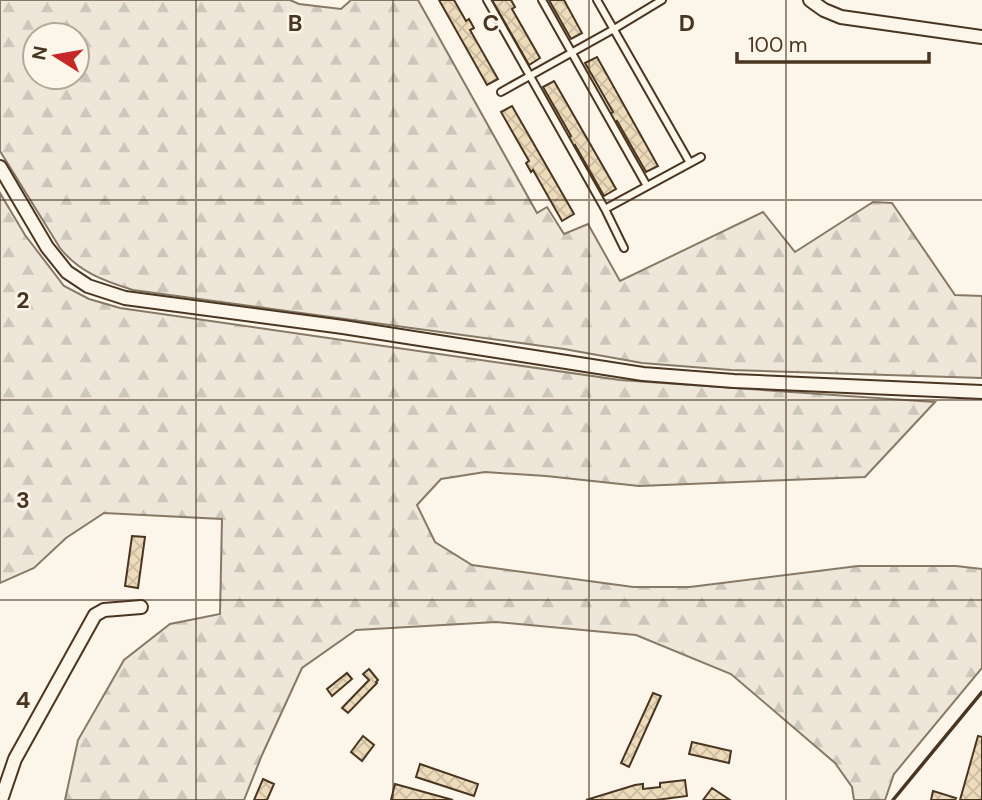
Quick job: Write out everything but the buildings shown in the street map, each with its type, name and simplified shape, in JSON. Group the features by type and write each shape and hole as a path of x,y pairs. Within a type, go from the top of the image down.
{"street":[{"path":"810,0 841,17 982,37"},
{"path":"0,167 47,247 67,272 88,286 125,298 343,327 643,374 734,381 982,392"},
{"path":"1,800 15,759 94,615 104,610 141,607"}],"lane":[{"path":"488,0 624,248"},
{"path":"542,0 647,186"},
{"path":"597,0 690,163"},
{"path":"501,92 662,0"},
{"path":"605,209 701,157"}],"green space":[{"path":"0,0 290,0 299,4 341,9 351,0 418,0 537,213 547,207 564,234 588,224 620,281 763,212 795,252 873,202 892,203 955,295 982,296 982,378 731,370 642,363 564,349 133,290 93,275 75,263 60,248 0,151"},
{"path":"0,193 25,235 64,286 89,299 120,308 620,380 935,402 865,477 639,486 485,472 441,479 417,505 435,542 472,565 633,587 690,587 858,566 956,566 982,569 982,668 894,774 885,800 854,800 852,787 835,763 731,674 636,635 496,622 356,630 302,668 244,800 65,800 78,740 124,660 170,624 220,614 222,519 104,513 66,538 34,568 0,583"}],"wall":[{"path":"893,800 982,692"}]}
